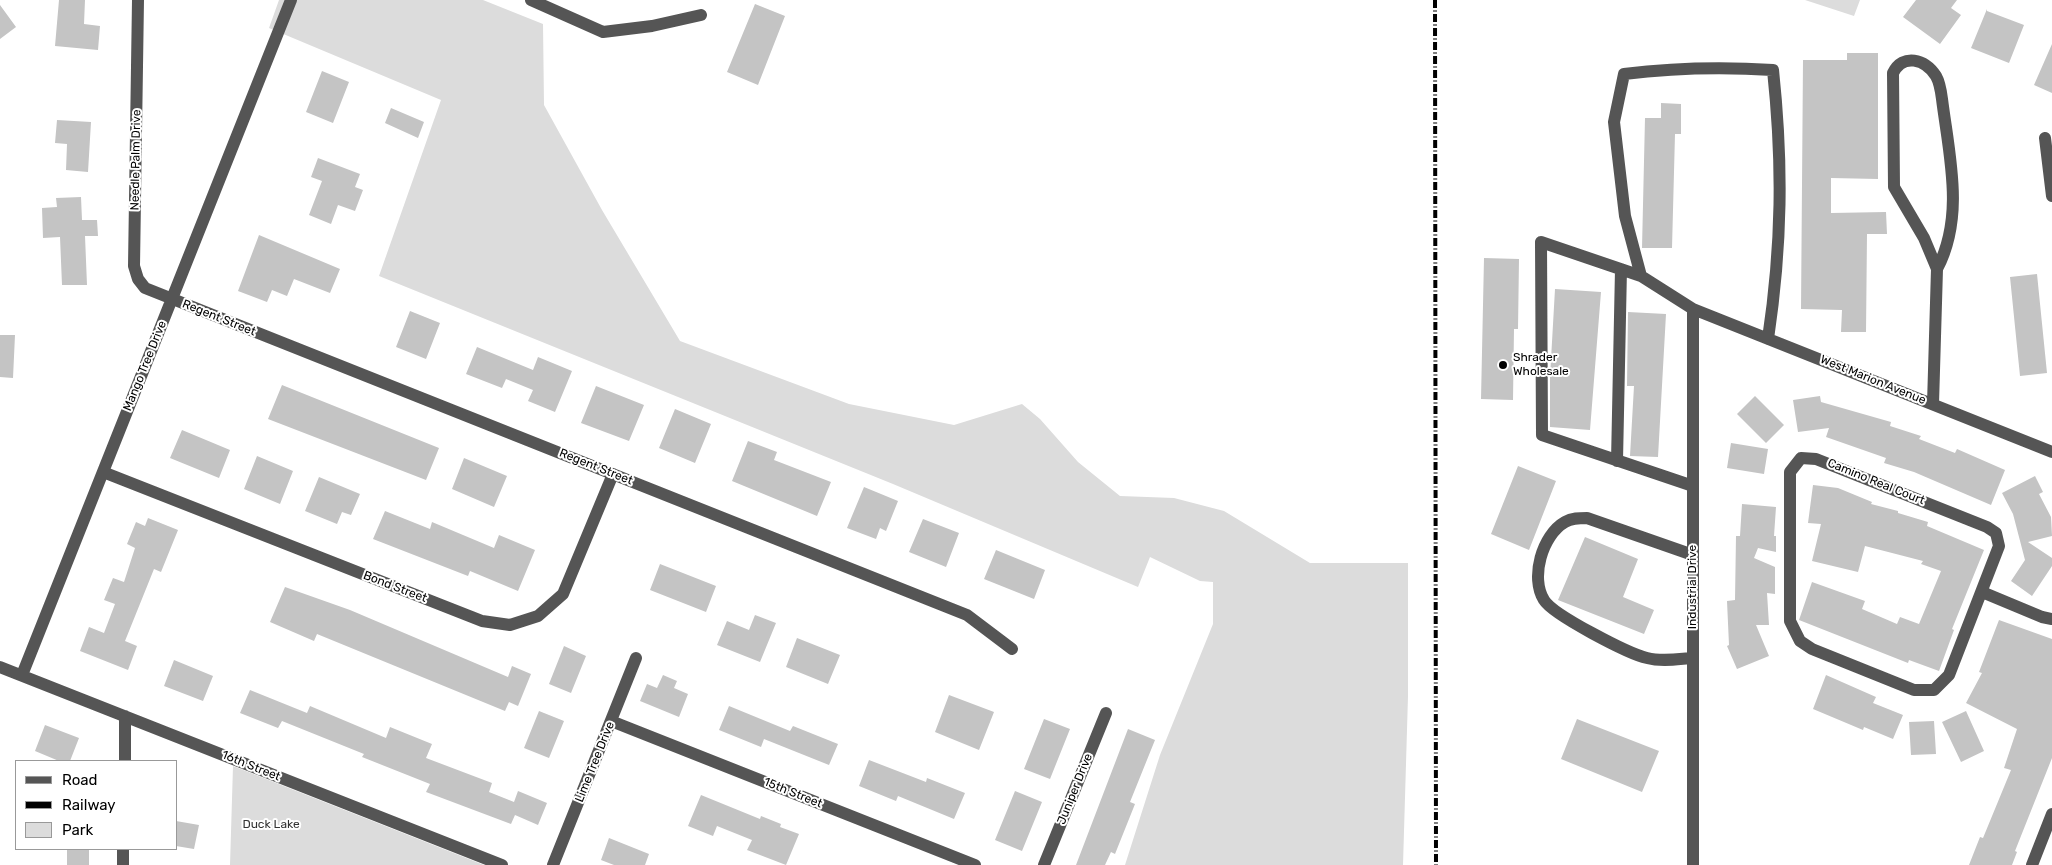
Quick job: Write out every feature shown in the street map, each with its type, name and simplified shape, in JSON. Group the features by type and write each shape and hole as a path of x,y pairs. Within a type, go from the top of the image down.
{"street":[{"name":"Needle Palm Drive","path":"138,0 134,266 138,279 145,288 172,299"},
{"name":"Mango Tree Drive","path":"22,675 290,0"},
{"path":"531,0 603,32 652,26 701,15"},
{"path":"1933,404 1937,269 1944,254 1954,204 1940,84 1929,68 1912,60 1904,60 1897,64 1893,73 1894,187 1924,238 1937,269"},
{"path":"1641,276 1625,216 1614,122 1624,74 1654,70 1728,67 1773,70 1779,126 1781,212 1775,296 1768,339"},
{"path":"2045,138 2052,196"},
{"name":"West Marion Avenue","path":"1617,461 1542,436 1541,242 1641,276 1693,309 2052,452"},
{"path":"1621,269 1617,461 1693,486"},
{"name":"Regent Street","path":"172,299 967,615 1012,649"},
{"name":"Industrial Drive","path":"1693,309 1693,865"},
{"name":"Camino Real Court","path":"1801,458 1816,458 1987,527 1996,533 1999,546 1982,592 1949,675 1934,690 1914,690 1812,649 1800,641 1790,621 1790,472 1801,458"},
{"name":"Bond Street","path":"103,472 482,621 510,625 538,616 563,594 613,474"},
{"path":"1693,555 1587,518 1572,518 1554,531 1544,549 1537,576 1538,587 1545,602 1594,634 1647,658 1667,660 1693,658"},
{"path":"1982,592 2042,617 2052,619"},
{"name":"Lime Tree Drive","path":"553,865 636,658"},
{"name":"16th Street","path":"0,667 502,865"},
{"name":"Juniper Drive","path":"1044,865 1106,713"},
{"path":"125,760 126,716"},
{"name":"15th Street","path":"611,721 975,865"},
{"path":"2032,865 2052,814"},
{"path":"123,865 124,850"}],"green space":[{"path":"279,0 483,0 543,24 544,105 602,210 680,341 849,404 954,425 1022,404 1040,419 1078,462 1120,496 1174,498 1224,511 1310,563 1408,563 1408,696 1403,865 1125,865 1160,755 1213,624 1213,582 1200,581 1150,557 1138,587 893,484 379,276 441,100 269,28"},
{"path":"1805,0 1860,0 1854,16"},
{"name":"Duck Lake","path":"233,766 484,865 230,865"}],"building":[{"path":"59,0 85,0 84,24 100,26 98,50 55,46"},
{"path":"1916,0 1957,0 1951,8 1961,15 1940,44 1903,17"},
{"path":"755,4 785,16 758,85 727,72"},
{"path":"0,5 16,27 0,39"},
{"path":"1987,9 1987,11 2024,25 2009,63 1971,48"},
{"path":"2052,44 2052,93 2034,85"},
{"path":"1847,53 1878,53 1878,179 1831,178 1831,213 1886,212 1887,234 1867,234 1866,332 1841,332 1842,310 1801,309 1803,60 1847,60"},
{"path":"322,71 349,82 333,123 306,112"},
{"path":"1661,103 1681,104 1681,134 1675,134 1672,248 1642,248 1645,118 1661,118"},
{"path":"391,108 424,122 418,138 385,123"},
{"path":"57,120 91,122 88,172 66,170 67,144 55,143"},
{"path":"318,158 360,174 355,187 363,190 355,211 338,205 331,224 309,215 322,181 311,177"},
{"path":"81,197 82,220 97,220 98,236 85,236 87,285 62,285 60,237 43,238 42,208 57,207 56,198"},
{"path":"259,235 340,269 330,293 294,279 287,296 272,290 267,302 238,291"},
{"path":"1484,258 1519,259 1518,329 1514,329 1513,400 1481,399"},
{"path":"2037,274 2047,373 2020,376 2010,277"},
{"path":"1555,289 1601,292 1590,430 1550,427 1550,377"},
{"path":"410,311 440,323 426,359 396,347"},
{"path":"1628,312 1666,314 1658,457 1630,456 1634,386 1627,386"},
{"path":"0,335 15,335 13,378 0,377"},
{"path":"477,347 533,370 538,357 572,371 555,412 528,401 533,390 506,379 502,388 466,374"},
{"path":"282,385 439,448 426,480 268,419"},
{"path":"596,386 644,405 629,441 581,423"},
{"path":"1755,396 1784,425 1766,443 1737,414"},
{"path":"1820,396 1821,402 1891,422 1890,426 1921,436 1919,439 1955,453 1957,449 2005,470 1991,505 1914,472 1884,463 1886,458 1826,437 1829,428 1798,432 1793,400"},
{"path":"675,409 711,424 695,463 659,448"},
{"path":"182,430 230,450 219,478 170,458"},
{"path":"748,441 777,452 774,460 831,482 817,516 732,481"},
{"path":"1731,443 1768,449 1764,474 1727,468"},
{"path":"257,456 293,471 280,504 244,489"},
{"path":"464,458 507,476 494,507 452,489"},
{"path":"1518,466 1556,481 1529,550 1491,534"},
{"path":"2035,476 2043,492 2039,494 2051,517 2052,536 2028,542 2052,558 2052,566 2032,596 2011,581 2025,560 2013,514 2002,493"},
{"path":"319,477 360,494 351,515 342,512 337,524 305,511"},
{"path":"1813,485 1838,488 1872,502 1871,504 1928,522 1927,526 1984,550 1952,629 1954,630 1939,671 1909,660 1908,663 1799,620 1812,582 1865,601 1862,609 1897,624 1900,617 1919,624 1941,571 1921,564 1923,561 1865,546 1858,572 1812,561 1821,524 1808,523"},
{"path":"864,487 898,501 886,531 880,528 876,539 847,528"},
{"path":"1742,504 1776,507 1774,536 1776,536 1776,552 1758,548 1754,558 1775,567 1775,594 1767,593 1769,625 1756,625 1769,656 1737,669 1727,646 1729,645 1727,601 1735,600 1736,536 1740,536"},
{"path":"385,511 430,529 432,522 494,548 499,535 535,550 518,591 470,571 468,576 373,539"},
{"path":"148,518 178,530 161,572 154,569 125,641 137,646 128,670 80,651 89,627 104,633 115,604 104,600 113,578 124,582 135,548 127,544 136,522 145,526"},
{"path":"923,519 959,533 946,567 909,552"},
{"path":"1585,537 1638,559 1623,597 1654,610 1644,634 1558,600"},
{"path":"996,550 1045,570 1034,599 984,579"},
{"path":"660,564 716,586 706,612 650,590"},
{"path":"285,587 350,610 508,677 512,666 531,674 518,706 509,702 505,711 317,634 314,641 270,622"},
{"path":"755,615 776,623 760,662 717,645 727,621 749,630"},
{"path":"1999,620 2052,639 2052,758 2015,851 2017,852 2012,865 1969,865 1980,837 1983,838 2011,770 2004,768 2017,729 1966,703 1982,673 1979,672"},
{"path":"797,638 840,655 828,684 786,667"},
{"path":"564,646 586,656 571,693 549,684"},
{"path":"174,660 213,676 203,701 164,686"},
{"path":"663,675 677,681 674,688 688,694 679,717 640,701 647,684 657,688"},
{"path":"1826,675 1876,697 1873,703 1903,715 1893,739 1864,727 1863,730 1813,709"},
{"path":"250,690 307,713 310,706 386,738 390,727 432,744 426,758 492,783 489,792 514,802 518,791 547,803 538,825 515,815 511,824 426,792 430,784 362,757 364,754 282,721 278,728 240,713"},
{"path":"949,695 994,712 979,750 935,732"},
{"path":"729,706 790,731 793,726 838,744 829,765 764,739 761,747 719,730"},
{"path":"539,711 564,721 549,758 524,748"},
{"path":"1966,711 1984,751 1961,762 1942,722"},
{"path":"1044,719 1070,729 1050,779 1024,769"},
{"path":"1577,719 1659,751 1642,792 1561,759"},
{"path":"1934,721 1936,754 1911,755 1909,722"},
{"path":"45,725 79,738 70,760 57,760 35,751"},
{"path":"1128,729 1155,740 1130,802 1135,804 1115,854 1111,852 1105,865 1076,865"},
{"path":"869,760 926,782 927,778 965,793 954,819 898,796 896,801 859,786"},
{"path":"1015,791 1042,802 1022,851 995,840"},
{"path":"701,795 760,819 761,816 781,824 780,827 799,834 786,865 747,850 752,840 717,826 713,836 688,826"},
{"path":"178,821 199,825 194,849 178,846"},
{"path":"609,838 649,854 645,865 614,865 601,860"},
{"path":"67,850 89,850 89,865 67,865"}],"railway":[{"path":"1435,0 1436,865"}],"place":[{"name":"Shrader Wholesale","path":"1503,365"}]}
